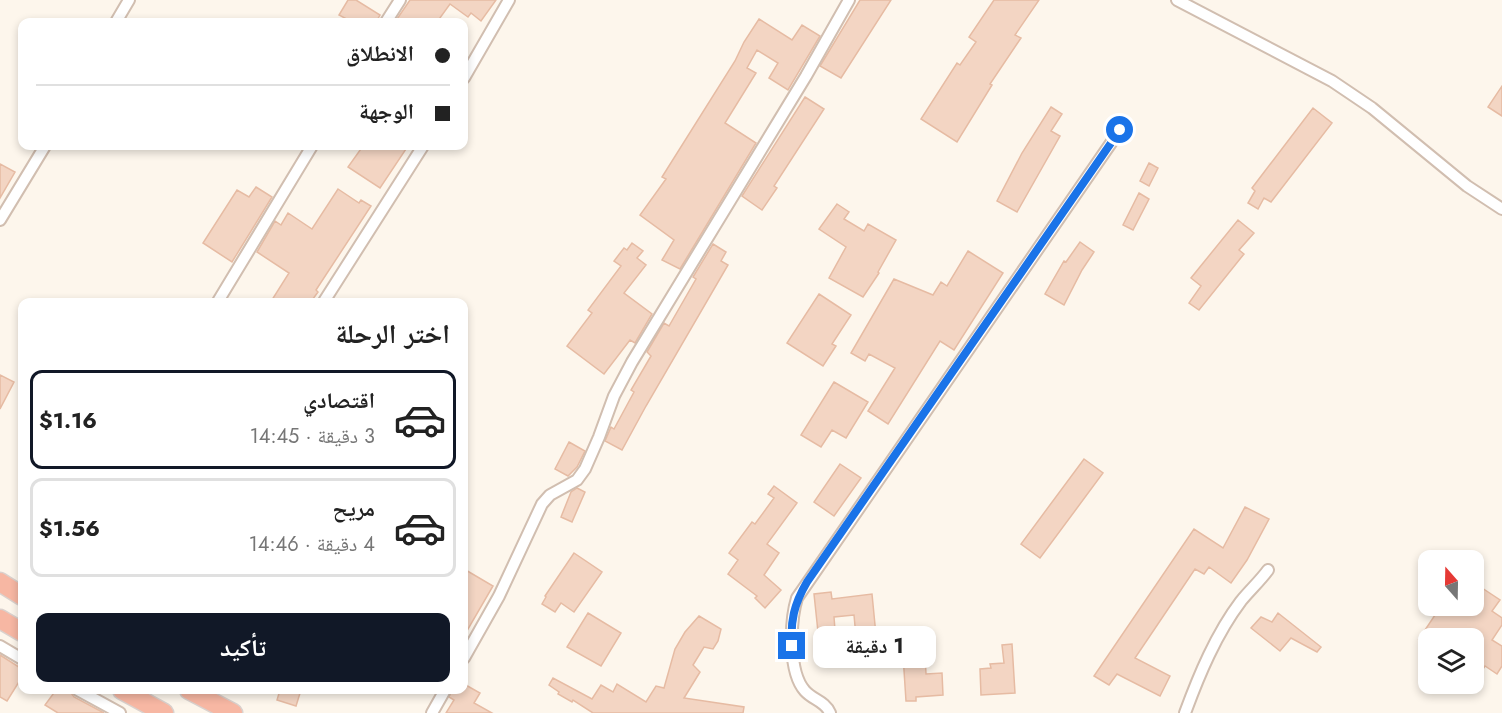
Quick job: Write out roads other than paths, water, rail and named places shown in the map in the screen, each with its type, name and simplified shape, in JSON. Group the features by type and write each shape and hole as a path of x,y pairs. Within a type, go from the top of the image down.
{"highway":[{"path":"0,582 18,593"},
{"path":"0,619 18,630"},
{"path":"129,694 164,713"},
{"path":"197,694 233,713"}],"street":[{"path":"118,18 129,0"},
{"path":"389,18 400,0"},
{"path":"468,71 509,0"},
{"path":"468,651 499,596 542,504 550,495 577,480 585,469 614,396 632,362 806,76 849,0"},
{"path":"1177,0 1332,81 1372,108 1458,179 1502,209"},
{"path":"830,713 824,704 805,691 794,663 791,630 797,598 1120,130"},
{"path":"0,220 43,150"},
{"path":"220,298 310,150"},
{"path":"326,298 420,150"},
{"path":"1185,713 1205,663 1225,627 1241,601 1268,570"},
{"path":"0,646 18,657"},
{"path":"85,694 120,713"},
{"path":"432,713 443,694"}]}
